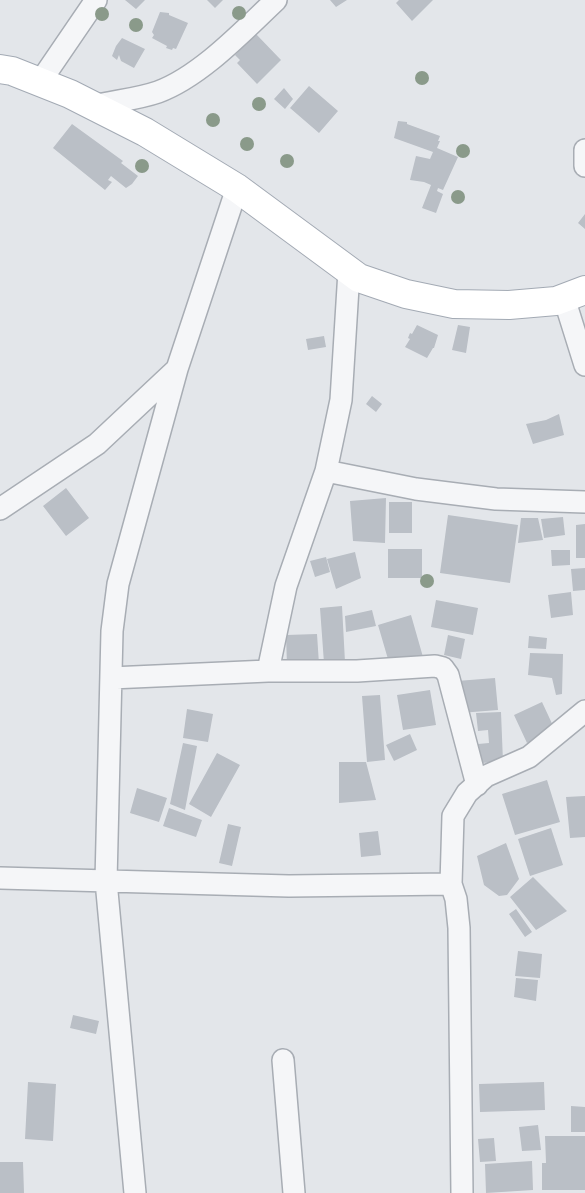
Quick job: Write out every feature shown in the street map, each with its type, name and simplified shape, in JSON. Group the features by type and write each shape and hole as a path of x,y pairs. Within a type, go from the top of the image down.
{"main road":[{"path":"0,69 12,71 70,94 145,132 237,188 359,278 406,294 454,304 510,305 556,301 574,294"}],"street":[{"path":"40,82 96,0"},
{"path":"94,106 157,92 176,84 193,73 227,45 276,0"},
{"path":"585,150 585,166"},
{"path":"135,1193 106,881 112,631 118,584 177,369 237,188"},
{"path":"268,670 286,586 326,471 341,400 349,270"},
{"path":"574,294 585,365"},
{"path":"0,509 97,444 177,369"},
{"path":"326,471 434,491 496,499 585,502"},
{"path":"111,678 268,670 357,671 435,666 443,668 448,675 477,785"},
{"path":"462,1193 459,928 456,899 451,884 453,816 467,793 486,776 529,757 585,711"},
{"path":"0,878 289,886 451,884"},
{"path":"284,1060 294,1193"}],"building":[{"path":"125,0 145,0 136,9"},
{"path":"207,0 223,0 215,8"},
{"path":"330,0 347,0 336,7"},
{"path":"399,0 433,0 412,21 396,3"},
{"path":"160,12 169,13 169,15 188,23 176,49 166,48 167,46 152,38 154,35 152,32"},
{"path":"256,34 281,60 257,84 237,63 240,60 235,55"},
{"path":"122,38 145,49 134,68 121,61 119,55 117,60 112,56"},
{"path":"309,86 338,111 319,133 290,108"},
{"path":"284,88 293,99 285,109 274,99"},
{"path":"398,121 407,122 407,124 440,136 437,148 458,157 443,190 438,188 437,191 443,194 436,213 422,208 431,185 410,180 416,156 430,159 433,152 394,138"},
{"path":"72,124 123,161 121,163 138,176 132,184 126,188 111,176 108,180 112,182 105,190 53,148"},
{"path":"585,214 585,229 578,223"},
{"path":"417,325 438,335 434,348 427,358 405,347 410,339 408,338 410,333 412,334"},
{"path":"458,325 470,327 466,353 452,350"},
{"path":"324,336 326,347 308,350 306,339"},
{"path":"372,396 382,404 376,412 366,404"},
{"path":"559,414 564,435 533,444 526,424 546,420"},
{"path":"66,488 89,518 66,536 43,506"},
{"path":"386,498 385,543 353,541 350,501"},
{"path":"389,502 412,502 412,533 389,533"},
{"path":"448,515 518,525 510,583 440,573"},
{"path":"563,517 565,535 544,538 541,519"},
{"path":"521,518 538,518 543,540 518,543"},
{"path":"585,524 585,558 576,558 576,525"},
{"path":"388,549 422,549 422,578 388,578"},
{"path":"551,550 570,550 570,565 552,566"},
{"path":"355,552 361,578 336,589 327,559"},
{"path":"326,557 330,572 315,577 310,561"},
{"path":"585,568 585,590 573,591 571,569"},
{"path":"571,592 573,615 551,618 548,595"},
{"path":"436,600 478,608 473,635 431,627"},
{"path":"342,606 345,662 324,663 320,608"},
{"path":"372,610 376,626 346,632 345,616"},
{"path":"411,615 423,657 390,666 378,625"},
{"path":"317,634 319,664 287,666 286,635"},
{"path":"448,635 465,639 461,659 444,655"},
{"path":"529,636 547,638 546,649 528,648"},
{"path":"530,653 563,654 562,694 556,695 552,678 528,675"},
{"path":"495,678 498,710 460,713 457,681"},
{"path":"430,690 436,725 403,730 397,695"},
{"path":"380,695 385,760 367,762 362,696"},
{"path":"542,702 555,730 527,743 514,715"},
{"path":"187,709 213,714 208,742 183,738"},
{"path":"501,712 503,762 479,763 478,744 489,743 488,730 478,731 476,713"},
{"path":"410,734 417,750 394,761 386,745"},
{"path":"183,743 197,746 185,810 170,804"},
{"path":"217,753 240,765 211,817 189,804"},
{"path":"339,762 366,762 376,800 339,803"},
{"path":"547,780 560,822 515,835 502,794"},
{"path":"137,788 167,798 159,822 130,813"},
{"path":"585,796 585,837 570,838 566,797"},
{"path":"169,808 202,820 196,837 163,826"},
{"path":"228,824 241,827 232,866 219,863"},
{"path":"551,828 563,865 530,876 518,839"},
{"path":"378,831 381,855 361,857 359,833"},
{"path":"506,843 519,879 507,895 499,896 484,885 477,856"},
{"path":"533,877 567,911 536,930 510,897"},
{"path":"516,909 532,932 525,937 509,914"},
{"path":"518,951 542,954 540,978 515,976"},
{"path":"516,978 538,980 536,1001 514,997"},
{"path":"73,1015 99,1021 96,1034 70,1028"},
{"path":"28,1082 56,1084 53,1141 25,1139"},
{"path":"544,1082 545,1110 480,1112 479,1084"},
{"path":"571,1106 585,1107 585,1132 571,1132"},
{"path":"538,1125 541,1150 522,1151 519,1127"},
{"path":"545,1136 585,1136 585,1190 542,1190 542,1163 546,1163"},
{"path":"494,1138 496,1161 480,1162 478,1139"},
{"path":"532,1161 533,1190 486,1193 485,1164"},
{"path":"0,1162 23,1162 24,1193 0,1193"}]}
